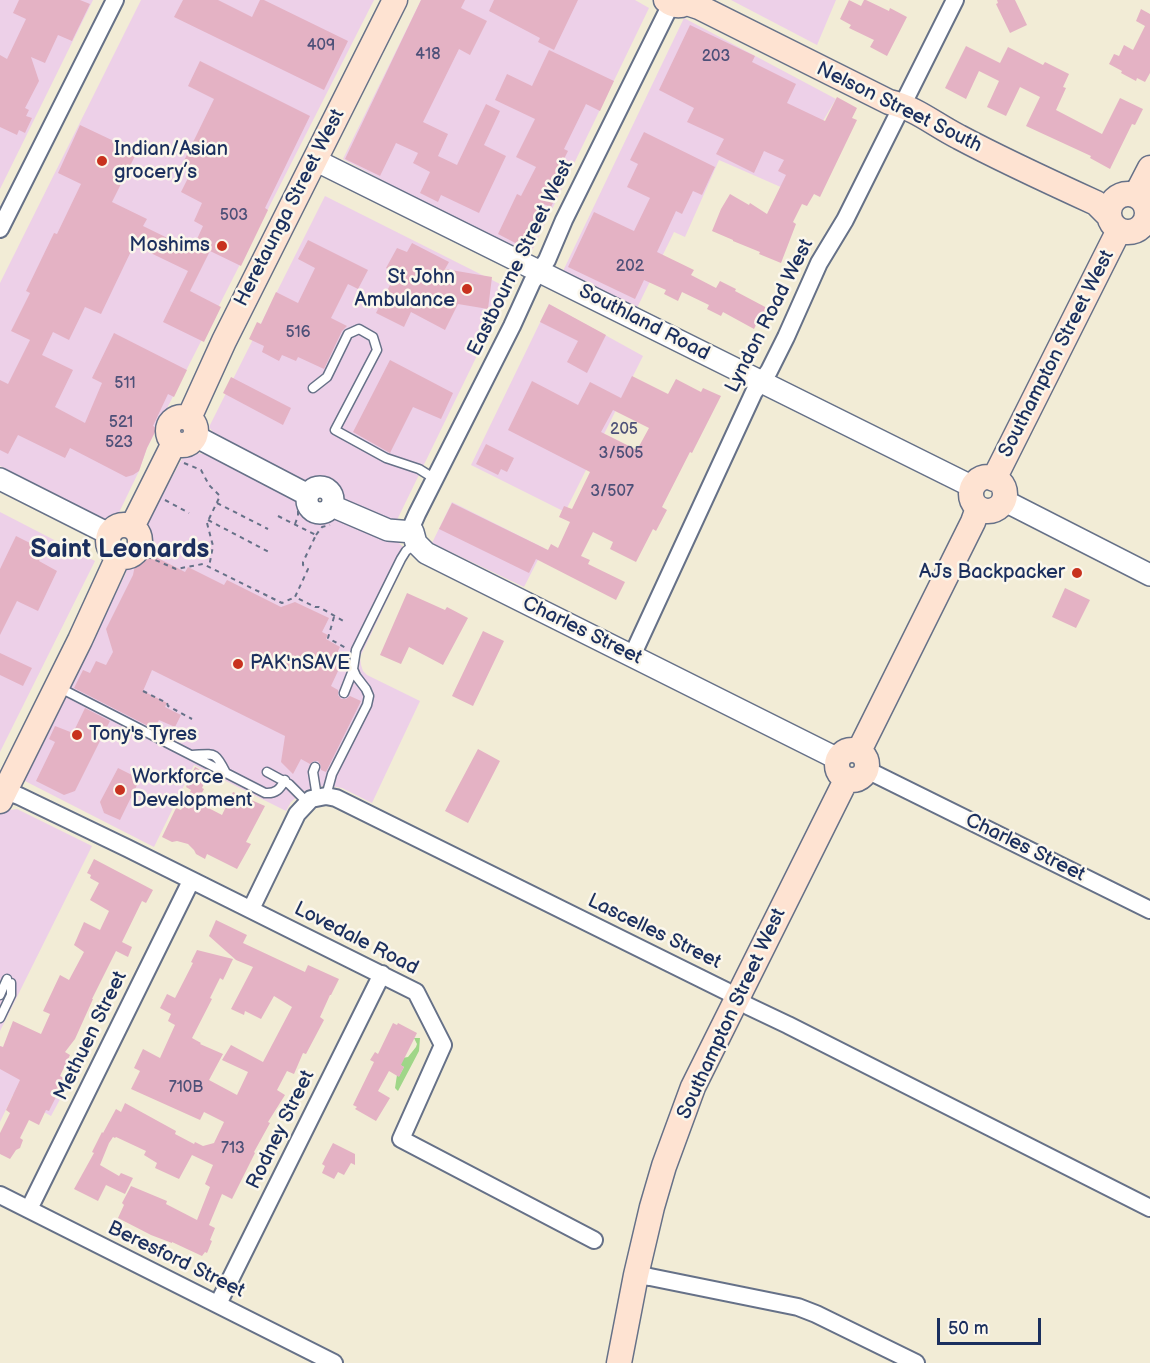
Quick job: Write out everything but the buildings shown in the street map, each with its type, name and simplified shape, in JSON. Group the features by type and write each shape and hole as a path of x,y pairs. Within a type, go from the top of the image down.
{"main road":[{"name":"Heretaunga Street West","path":"1,789 47,709 128,544 185,444 224,341 395,0"},
{"name":"Nelson Street South","path":"716,0 855,71 905,101 922,115 959,138 1096,203 1120,210"},
{"name":"Nelson Street South","path":"679,2 699,7 890,102 905,101"},
{"name":"Southampton Street West","path":"619,1363 652,1207 664,1166 693,1087 974,520 1120,210 1150,168"},
{"path":"1120,210 1144,202 1148,222"},
{"name":"Heretaunga Street West","path":"1,789 103,574 128,544"}],"street":[{"path":"0,229 115,0"},
{"name":"Lyndon Road West","path":"632,656 749,403 769,371 819,263 845,220 956,0"},
{"name":"Eastbourne Street West","path":"414,538 413,524 532,282 548,260 564,220 679,2"},
{"name":"Southland Road","path":"315,160 1150,575"},
{"path":"185,444 303,501"},
{"path":"0,480 128,544"},
{"name":"Charles Street","path":"303,501 312,490 323,487 332,494 332,506 388,530 414,538 426,553 1150,910"},
{"name":"Lovedale Road","path":"1,789 117,843 416,992 443,1045 401,1139 594,1240"},
{"path":"251,909 297,814 317,798"},
{"name":"Lascelles Street","path":"317,798 336,798 726,991 748,1006 1150,1208"},
{"name":"Methuen Street","path":"29,1209 190,881"},
{"name":"Rodney Street","path":"218,1304 382,974"},
{"name":"Beresford Street","path":"0,1195 334,1363"},
{"path":"636,1275 798,1307 816,1314 898,1359 916,1363"}],"lane":[{"path":"313,388 327,376 348,334 359,329 373,337 377,350 335,430 386,458 418,469 435,479"},
{"path":"344,693 356,653 401,559 414,538"},
{"path":"317,798 332,774 367,705 369,696 353,669"},
{"path":"57,686 265,793 277,792 284,780"},
{"path":"315,767 317,798"},
{"path":"267,772 317,798"},
{"path":"0,995 9,981 11,995 0,1018"}],"path":[{"path":"180,469 185,444"},
{"path":"185,444 209,484 220,496 207,522 213,546 209,567"},
{"path":"201,470 204,464"},
{"path":"169,493 165,500 189,513"},
{"path":"295,525 303,501"},
{"path":"216,503 268,529"},
{"path":"128,544 177,569 203,564 282,603 295,597 308,569 303,562 316,535 278,516"},
{"path":"208,520 269,552"},
{"path":"295,597 345,622"},
{"path":"334,617 328,638 356,653"},
{"path":"143,691 192,719"}],"shaded area":[{"path":"0,0 93,0 0,189"},
{"path":"141,0 374,0 147,448 139,471 113,525 0,466 0,283"},
{"path":"421,0 635,0 649,8 528,259 343,159"},
{"path":"731,0 836,0 817,45"},
{"path":"684,18 836,99 783,188 719,160 685,237 674,232 637,308 563,271"},
{"path":"325,196 502,285 507,294 397,520 390,523 240,453 219,440 209,427"},
{"path":"549,304 643,356 565,512 471,465"},
{"path":"197,453 215,458 300,500 305,511 322,518 329,515 397,541 403,547 408,556 360,657 363,671 367,675 420,701 372,803 342,788 322,786 304,791 291,802 286,811 194,765 154,847 23,780 126,573 125,568 141,548 146,525 182,459"},
{"path":"452,502 544,548 524,587 432,543"},
{"path":"0,512 95,561 0,752"},
{"path":"17,809 92,846 0,1031 0,814"},
{"path":"0,1046 70,1081 51,1116 13,1095 0,1122"}],"green space":[{"path":"414,1038 420,1038 419,1051 398,1091 395,1088 397,1075 399,1076 404,1067 391,1060 408,1057 417,1044"}],"place":[{"name":"Indian/Asian grocery’s","path":"102,161"},
{"name":"Moshims","path":"222,246"},
{"name":"St John Ambulance","path":"467,289"},
{"name":"AJs Backpacker","path":"1077,573"},
{"name":"PAK'nSAVE","path":"238,664"},
{"name":"Tony's Tyres","path":"77,735"},
{"name":"Workforce Development","path":"120,790"}],"district":[{"name":"Saint Leonards","path":"120,550"}]}
